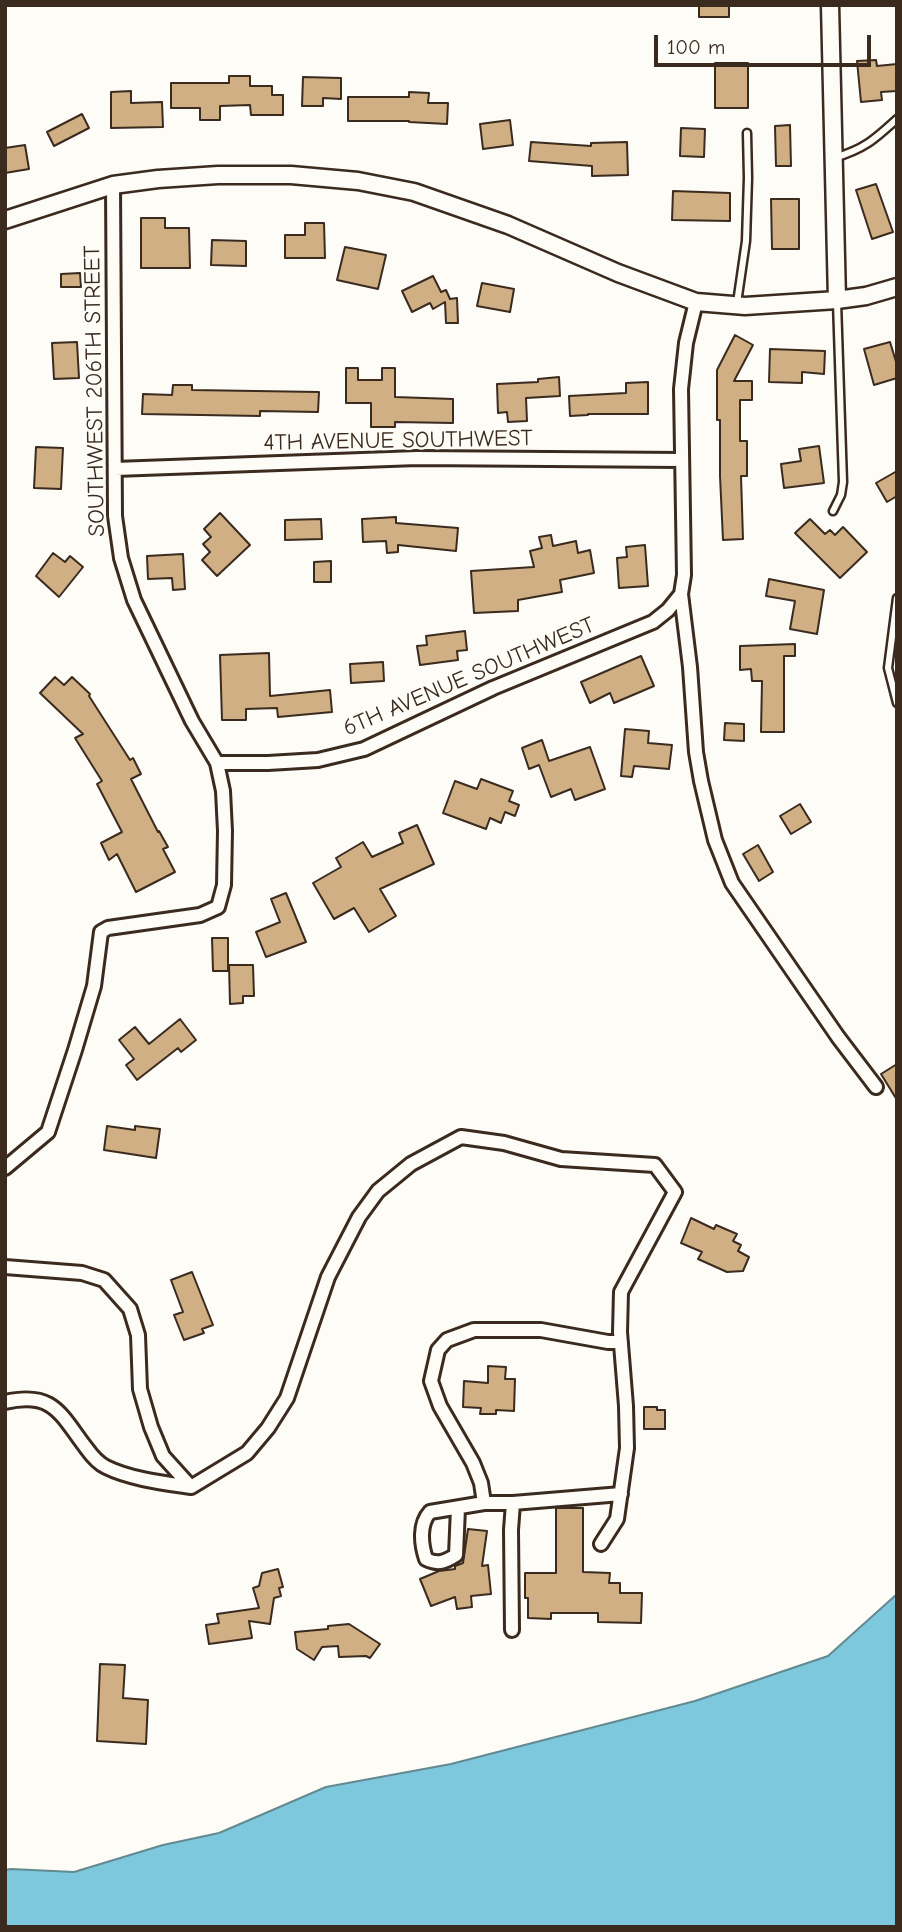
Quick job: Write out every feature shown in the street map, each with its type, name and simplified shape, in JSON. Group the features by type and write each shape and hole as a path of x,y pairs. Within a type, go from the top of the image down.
{"street":[{"path":"830,5 837,300"},
{"path":"5,220 113,185 218,175 291,175 358,181 414,192 508,225 618,273 696,302 737,305 837,300 896,289"},
{"name":"SOUTHWEST 206TH STREET","path":"5,1168 48,1132 94,986 101,932 108,928 200,915 218,907 224,884 223,791 217,763 192,721 134,600 121,558 115,516 113,185"},
{"path":"696,302 686,343 681,389 684,575 681,594 699,772 715,840 732,883 838,1037 877,1087"},
{"name":"4TH AVENUE SOUTHWEST","path":"115,470 417,458 682,460"},
{"name":"6TH AVENUE SOUTHWEST","path":"217,763 318,760 364,749 493,688 653,622 668,610 681,594"},
{"path":"5,1402 20,1399 47,1402 96,1460 106,1467 141,1478 191,1487 247,1452 268,1428 287,1398 328,1277 359,1217 378,1192 411,1164 461,1137 504,1143 561,1159 655,1165 675,1192 621,1292 620,1332 627,1448 617,1519 601,1544"},
{"path":"5,1267 82,1273 104,1280 130,1310 138,1335 140,1389 151,1427 163,1456 191,1487"},
{"path":"484,1503 481,1483 473,1463 440,1406 431,1381 438,1350 447,1340 474,1330 541,1330 621,1342"},
{"path":"458,1508 456,1555 444,1562 434,1563 426,1559 422,1537 426,1516 430,1512 484,1503 621,1494"},
{"path":"512,1630 513,1503"}],"lane":[{"path":"832,159 867,145 897,119"},
{"path":"737,305 746,241 747,133"},
{"path":"833,511 842,495 843,482 837,300"},
{"path":"897,598 888,667 897,703"}],"water":[{"path":"897,1594 897,1927 5,1927 5,1870 74,1872 163,1845 219,1833 326,1787 451,1764 695,1701 828,1656"}],"building":[{"path":"699,5 729,5 729,17 699,17"},
{"path":"876,60 877,66 897,64 897,91 881,92 882,100 861,102 857,61"},
{"path":"715,63 748,63 748,108 715,108"},
{"path":"229,76 250,76 250,86 272,86 272,95 283,95 283,115 251,115 250,105 220,106 220,120 200,120 200,108 171,108 171,83 229,83"},
{"path":"303,77 341,78 341,99 323,98 323,106 302,106"},
{"path":"131,91 131,103 162,102 163,127 111,128 111,92"},
{"path":"409,92 429,93 428,103 448,103 447,124 348,121 348,97 409,97"},
{"path":"82,114 89,128 54,146 47,132"},
{"path":"510,120 513,145 483,149 480,124"},
{"path":"790,125 791,166 776,166 775,126"},
{"path":"681,128 705,129 704,157 680,156"},
{"path":"531,142 591,146 591,143 627,142 628,175 592,176 592,166 529,161"},
{"path":"25,145 29,169 5,173 5,148"},
{"path":"876,184 893,232 872,239 856,190"},
{"path":"673,191 730,193 730,221 672,220"},
{"path":"771,199 799,199 799,249 772,249"},
{"path":"141,218 165,218 165,228 189,228 190,268 141,268"},
{"path":"305,223 324,223 325,258 285,258 285,235 305,235"},
{"path":"212,240 246,241 246,266 211,265"},
{"path":"345,247 386,255 378,289 337,280"},
{"path":"80,273 81,287 61,287 61,274"},
{"path":"433,276 441,292 446,290 450,299 457,298 458,323 446,323 445,302 433,309 430,303 412,312 402,291"},
{"path":"482,283 514,289 510,312 477,306"},
{"path":"735,335 753,345 734,381 752,381 752,400 740,400 740,441 747,441 747,476 741,476 743,539 723,540 717,370"},
{"path":"77,342 79,378 54,379 52,343"},
{"path":"890,342 897,365 897,378 874,385 864,349"},
{"path":"770,349 825,351 824,374 802,372 802,383 769,382"},
{"path":"346,368 358,368 358,380 382,380 382,368 395,368 395,397 453,399 453,423 395,422 395,427 371,427 371,403 346,403"},
{"path":"559,377 560,396 526,398 527,421 508,422 507,412 498,413 497,384 538,382 538,379"},
{"path":"648,382 648,414 570,416 569,396 626,393 626,383"},
{"path":"173,385 192,385 192,390 319,392 318,412 260,411 260,416 142,414 143,394 172,395"},
{"path":"819,446 824,483 784,488 781,464 801,461 799,449"},
{"path":"36,447 63,448 61,489 34,488"},
{"path":"897,471 897,496 887,502 876,483"},
{"path":"220,513 250,545 217,576 202,560 210,552 203,544 211,537 204,529"},
{"path":"396,517 396,523 458,528 456,551 398,545 398,552 387,553 386,541 363,542 362,519"},
{"path":"321,519 322,539 285,540 285,520"},
{"path":"810,519 825,534 830,530 835,535 843,527 867,552 840,578 795,533"},
{"path":"551,535 553,546 576,541 578,553 590,550 594,573 560,580 562,592 518,600 518,611 474,613 471,571 534,567 530,551 542,548 539,537"},
{"path":"645,545 648,586 619,588 617,558 627,557 626,547"},
{"path":"53,553 65,562 70,556 83,567 59,597 36,576"},
{"path":"183,554 185,589 173,590 172,578 148,579 147,556"},
{"path":"331,561 331,582 314,582 314,562"},
{"path":"769,579 824,590 817,634 790,629 795,601 766,596"},
{"path":"465,631 467,650 457,651 458,660 420,665 417,646 427,645 426,636"},
{"path":"795,644 795,656 784,656 784,732 761,732 762,681 752,681 751,669 740,670 740,646"},
{"path":"269,653 270,696 330,690 332,712 278,717 277,708 246,709 246,720 222,720 220,655"},
{"path":"641,656 654,686 614,703 610,693 590,703 581,682"},
{"path":"383,662 384,681 351,683 350,664"},
{"path":"55,677 64,685 72,677 90,694 141,774 131,779 168,847 163,849 175,872 136,892 117,854 109,860 101,843 122,832 97,784 102,781 75,738 83,734 40,693"},
{"path":"725,723 744,724 744,741 724,740"},
{"path":"625,729 649,731 648,743 672,745 669,769 634,766 632,777 621,776"},
{"path":"542,740 549,761 590,747 605,789 575,800 571,789 551,797 539,765 529,769 522,748"},
{"path":"481,779 513,791 509,801 519,805 515,816 505,812 501,823 490,818 486,829 443,813 455,781 477,789"},
{"path":"800,804 811,822 791,834 780,816"},
{"path":"417,825 434,864 380,889 396,916 369,932 354,908 334,919 313,883 341,867 336,858 363,842 372,857 403,843 399,833"},
{"path":"758,845 773,872 759,881 743,854"},
{"path":"286,893 306,942 266,957 256,932 280,922 271,899"},
{"path":"212,938 228,938 228,971 213,971"},
{"path":"229,965 253,965 254,996 243,996 243,1003 230,1004"},
{"path":"180,1019 196,1040 181,1052 178,1048 137,1080 126,1065 134,1059 119,1040 135,1027 149,1044"},
{"path":"897,1064 897,1100 881,1074"},
{"path":"107,1126 135,1130 135,1126 160,1129 156,1158 104,1150"},
{"path":"691,1218 714,1229 716,1225 737,1234 733,1241 741,1245 738,1251 749,1257 743,1271 727,1272 698,1259 702,1252 681,1243"},
{"path":"192,1272 213,1325 202,1329 204,1333 184,1340 174,1315 183,1312 171,1280"},
{"path":"488,1366 506,1367 505,1379 515,1379 514,1411 496,1410 496,1414 480,1414 481,1408 463,1407 464,1381 488,1383"},
{"path":"644,1407 665,1410 665,1429 644,1429"},
{"path":"556,1508 583,1508 583,1572 610,1573 609,1583 620,1583 620,1593 642,1593 641,1623 598,1622 598,1613 551,1613 551,1619 528,1618 525,1573 556,1573"},
{"path":"468,1529 487,1531 482,1566 488,1565 491,1594 471,1596 472,1607 457,1609 455,1597 431,1606 420,1579 439,1571 455,1569 455,1566 463,1563"},
{"path":"278,1569 283,1587 279,1588 281,1596 274,1598 270,1624 249,1621 252,1638 209,1644 206,1625 219,1623 217,1614 259,1608 253,1588 259,1586 262,1573"},
{"path":"349,1624 380,1644 370,1658 339,1657 338,1646 322,1647 314,1660 297,1649 295,1632"},
{"path":"100,1664 125,1665 123,1698 148,1700 146,1744 97,1741"}]}
